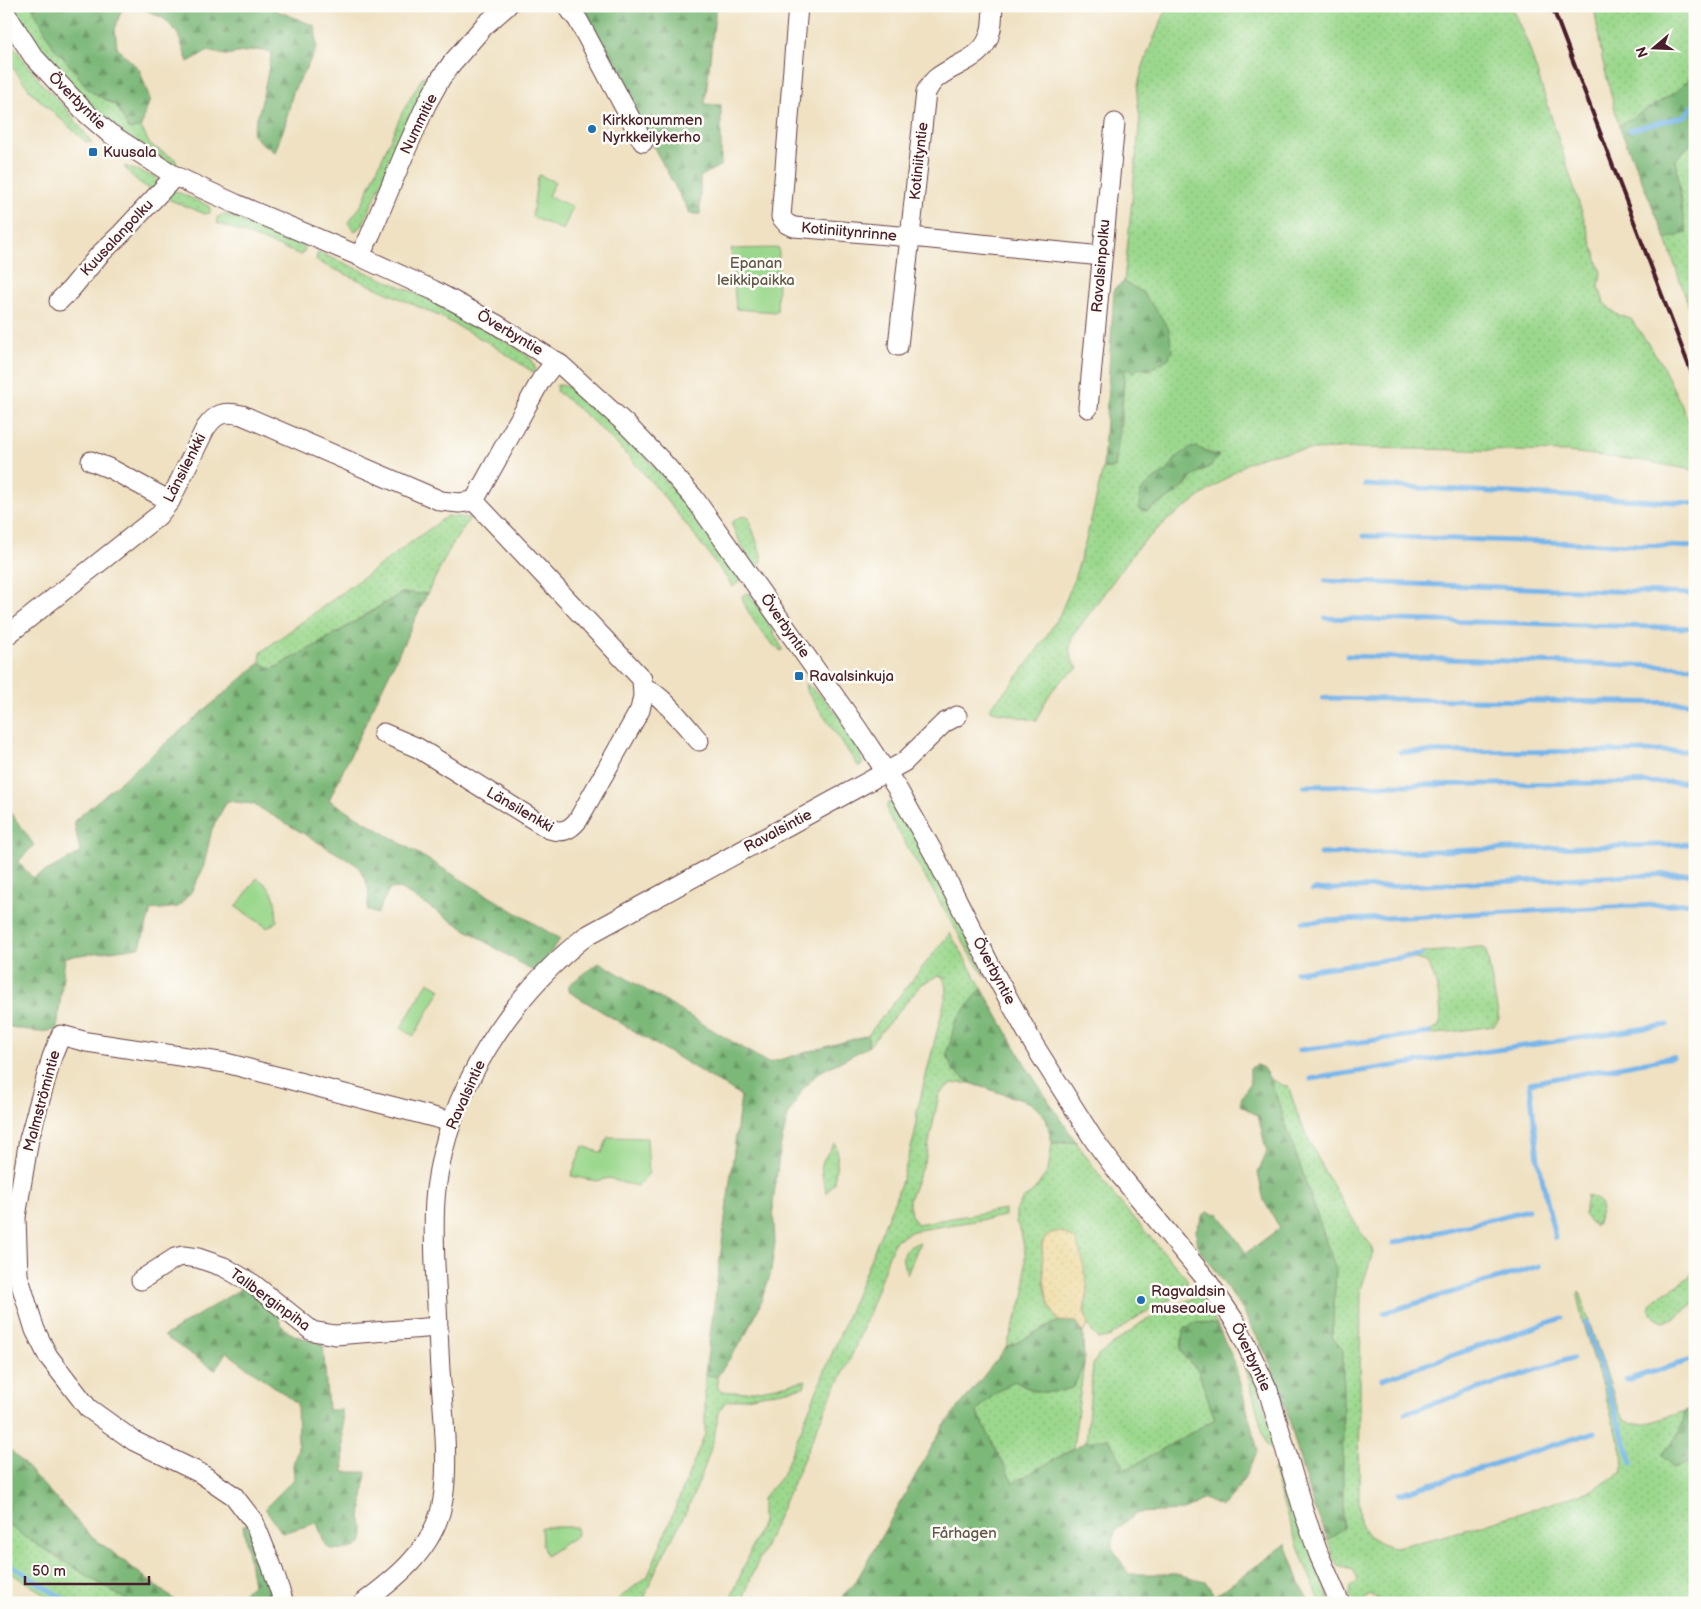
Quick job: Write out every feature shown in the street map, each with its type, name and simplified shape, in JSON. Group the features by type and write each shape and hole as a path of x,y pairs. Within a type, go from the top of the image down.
{"street":[{"path":"568,6 578,20 643,142"},
{"name":"Kotiniitynrinne","path":"798,6 781,217 787,224 794,227 1102,256"},
{"name":"Kotiniityntie","path":"898,346 926,92 939,76 976,55 984,46 990,34 993,6"},
{"name":"Nummitie","path":"359,256 369,238 426,105 441,78 484,26 507,7"},
{"name":"Överbyntie","path":"6,14 33,56 86,113 109,133 176,176 433,290 496,324 556,361 627,425 694,498 886,772 933,852 993,970 1038,1052 1094,1140 1120,1175 1206,1279 1236,1322 1268,1390 1304,1513 1319,1555 1340,1603"},
{"name":"Ravalsinpolku","path":"1088,408 1115,123"},
{"name":"Kuusalanpolku","path":"59,301 71,290 100,254 176,176"},
{"path":"556,361 541,380 474,501 642,679 644,688 651,690 661,699 699,741"},
{"name":"Länsilenkki","path":"6,636 148,526 158,516 170,501 204,429 211,420 220,414 228,412 242,415 441,501 458,503 474,501"},
{"path":"91,461 111,469 170,501"},
{"name":"Länsilenkki","path":"383,733 418,748 549,829 558,832 566,831 578,820 640,710 644,688"},
{"path":"886,772 904,762 944,723 957,716"},
{"name":"Ravalsintie","path":"363,1603 390,1582 412,1561 430,1535 440,1512 445,1467 434,1241 436,1189 452,1122 470,1080 515,1006 561,956 586,936 886,772"},
{"name":"Malmströmintie","path":"284,1603 254,1522 234,1496 200,1474 134,1441 88,1408 48,1356 35,1330 18,1275 16,1217 29,1139 52,1057 61,1035 87,1042 226,1063 452,1122"},
{"name":"Tallberginpiha","path":"141,1280 175,1258 183,1256 198,1258 224,1267 253,1284 312,1331 335,1335 438,1327"}],"green space":[{"path":"10,6 32,6 90,91 117,106 129,130 141,127 150,145 175,159 178,168 122,133 84,100 45,55"},
{"path":"32,6 133,6 121,11 115,29 117,48 139,69 150,99 141,127 129,130 117,106 90,91 54,48"},
{"path":"137,6 266,6 315,26 317,48 293,92 285,125 275,152 260,142 252,133 261,105 272,52 256,50 225,55 207,51 188,62 177,32 163,18"},
{"path":"577,6 716,6 705,104 721,105 721,165 700,177 700,214 690,214"},
{"path":"1168,6 1511,6 1528,44 1601,272 1599,287 1604,303 1616,314 1631,319 1660,361 1695,433 1695,466 1692,470 1644,461 1568,452 1358,448 1294,451 1267,455 1247,463 1169,519 1138,547 1072,637 1070,653 1072,660 1078,668 1064,678 1053,690 1044,704 1037,721 992,711 989,708 1033,656 1058,617 1067,597 1085,542 1103,468 1115,468 1125,369 1135,372 1139,368 1149,370 1169,358 1142,292 1124,282 1140,117 1137,98 1138,86 1147,56","holes":["1207,451 1213,455 1219,455 1211,466 1193,475 1186,486 1161,502 1154,479 1168,471 1177,457"]},
{"path":"1594,6 1695,6 1695,73 1676,92 1619,126 1602,58"},
{"path":"6,36 42,84 66,108 92,143 86,142 32,93 6,59"},
{"path":"1695,73 1695,142 1689,145 1676,159 1682,212 1687,233 1666,239 1619,126 1676,92"},
{"path":"423,76 433,79 407,127 362,226 355,231 348,223 361,206 402,113"},
{"path":"1695,142 1695,325 1666,239 1686,232 1676,159 1689,145"},
{"path":"124,166 156,177 158,181 154,190 137,181"},
{"path":"539,175 555,182 548,196 573,207 563,230 532,217"},
{"path":"173,190 209,206 210,213 205,214 170,200 167,196"},
{"path":"225,214 304,246 305,250 301,255 217,223 217,217"},
{"name":"Epanan leikkipaikka","path":"779,248 777,312 736,309 731,249"},
{"path":"320,253 416,293 473,321 524,353 532,360 536,370 533,372 489,343 439,316 316,261 317,254"},
{"path":"1124,282 1142,292 1160,315 1169,330 1172,350 1169,358 1149,370 1139,368 1135,372 1125,369 1115,468 1103,468 1114,289"},
{"path":"557,385 569,387 637,448 704,529 741,580 733,587 652,482 606,434 556,391"},
{"path":"1197,447 1213,455 1219,455 1211,465 1193,477 1175,494 1148,511 1140,510 1140,492 1154,479 1168,471 1177,457 1190,448"},
{"path":"447,516 470,518 450,548 427,594 401,593 320,643 273,669 260,663 261,652"},
{"path":"748,516 761,554 762,562 755,568 745,553 731,523 740,517"},
{"path":"402,593 427,594 329,800 560,939 536,973 399,888 389,889 377,914 367,910 368,886 357,865 253,804 227,801 212,829 203,869 191,892 178,907 151,910 140,947 65,957 57,1030 38,1032 6,1026 6,806 34,845 18,862 33,878 80,853 74,821 260,663 273,669"},
{"path":"746,593 750,594 761,610 782,651 771,643 747,609 742,596"},
{"path":"805,683 823,698 842,720 859,749 862,765 858,766 806,690"},
{"path":"893,802 922,847 987,978 978,967 888,814 887,805"},
{"path":"257,878 268,887 274,896 277,921 268,928 236,907"},
{"path":"950,933 982,988 955,1022 952,1069 970,1083 953,1084 939,1095 926,1157 909,1200 911,1215 917,1224 1005,1209 1005,1216 913,1231 897,1239 892,1247 850,1359 832,1394 751,1578 745,1594 747,1603 727,1603 732,1596 762,1522 762,1499 782,1476 900,1187 915,1134 917,1112 947,991 944,978 939,975 922,984 868,1047 868,1035"},
{"path":"1479,947 1486,949 1499,1019 1494,1026 1428,1035 1429,1031 1439,1026 1440,1002 1436,985 1427,962 1403,959 1403,955"},
{"path":"599,962 768,1063 868,1035 868,1047 818,1073 802,1090 788,1116 780,1148 773,1204 775,1243 770,1276 747,1333 717,1377 705,1374 741,1096 568,991 569,985"},
{"path":"428,982 441,989 414,1036 401,1028"},
{"path":"982,988 1029,1071 1076,1142 1052,1143 1046,1118 1031,1103 970,1083 952,1069 947,1054 955,1022"},
{"path":"1257,1065 1263,1068 1270,1079 1336,1270 1332,1337 1343,1350 1343,1528 1328,1540 1310,1496 1288,1416 1268,1358 1242,1309 1198,1247 1196,1230 1203,1215 1208,1212 1219,1214 1246,1253 1280,1228 1264,1201 1258,1173 1267,1152 1258,1116 1240,1105 1250,1083 1250,1068"},
{"path":"1270,1079 1289,1088 1299,1119 1323,1169 1362,1234 1372,1246 1373,1253 1361,1289 1359,1502 1360,1522 1366,1534 1381,1543 1394,1547 1428,1540 1590,1491 1623,1472 1622,1450 1583,1324 1577,1295 1579,1292 1619,1411 1624,1419 1631,1423 1647,1423 1685,1411 1680,1429 1662,1455 1673,1468 1695,1460 1695,1603 1381,1603 1369,1594 1362,1603 1356,1603 1349,1596 1350,1587 1357,1581 1354,1570 1338,1566 1328,1540 1343,1528 1332,1337 1336,1270"},
{"path":"608,1137 647,1138 649,1173 638,1186 609,1178 596,1181 571,1176 583,1146 602,1153"},
{"path":"1076,1142 1116,1198 1187,1279 1187,1286 1181,1294 1140,1315 1111,1336 1098,1339 1089,1327 1085,1317 1088,1292 1045,1237 1042,1245 1045,1285 1049,1304 1059,1321 1006,1348 1025,1293 1025,1252 1021,1232 1016,1222 1016,1210 1024,1198 1033,1192 1048,1171 1052,1143"},
{"path":"835,1143 838,1154 834,1183 827,1193 822,1177 822,1166 825,1156"},
{"path":"1587,1195 1599,1201 1602,1209 1596,1225 1593,1225 1584,1215"},
{"path":"920,1242 907,1275 903,1263 903,1254"},
{"path":"1695,1271 1695,1302 1675,1318 1663,1321 1650,1312 1651,1303 1655,1299 1682,1282"},
{"path":"247,1285 278,1300 280,1323 289,1332 296,1336 323,1343 328,1410 342,1410 344,1472 366,1472 361,1519 364,1532 361,1544 357,1546 346,1549 330,1549 325,1544 317,1523 282,1533 265,1508 294,1479 293,1465 298,1447 297,1403 226,1352 215,1370 164,1336"},
{"path":"1199,1295 1217,1325 1195,1322 1183,1330 1181,1350 1186,1359 1198,1370 1215,1419 1126,1470 1086,1442 1093,1365 1098,1356 1141,1323"},
{"name":"Fårhagen","path":"1059,1321 1077,1322 1083,1333 1084,1363 1073,1388 1055,1392 1042,1392 1030,1389 1014,1381 990,1398 977,1412 1013,1483 1086,1442 1109,1439 1126,1470 1215,1419 1198,1370 1186,1359 1181,1350 1183,1330 1195,1322 1217,1325 1234,1361 1258,1451 1239,1488 1222,1507 1204,1499 1183,1511 1136,1513 1115,1531 1112,1548 1129,1574 1176,1574 1205,1581 1215,1596 1286,1544 1301,1586 1310,1603 854,1603 842,1596 855,1583 943,1427 1006,1348"},
{"path":"1084,1363 1073,1449 1013,1483 977,1412 990,1398 1014,1381 1034,1391 1073,1388"},
{"path":"1245,1364 1257,1385 1275,1442 1270,1449 1266,1445"},
{"path":"705,1374 717,1377 718,1389 737,1392 761,1390 806,1380 804,1387 725,1402 719,1412 714,1440 695,1492 656,1571 643,1603 613,1603 648,1576 705,1434"},
{"path":"1695,1408 1695,1460 1673,1468 1662,1455 1680,1429 1685,1411"},
{"path":"6,1445 89,1534 178,1603 131,1603 25,1537 6,1523"},
{"path":"1277,1466 1281,1467 1331,1603 1321,1603 1307,1570 1273,1471"},
{"path":"6,1523 25,1537 131,1603 46,1603 44,1594 6,1570"},
{"path":"248,1524 275,1603 232,1603 253,1584 243,1525"},
{"path":"541,1527 576,1527 577,1535 546,1556 542,1544"}],"sand":[{"path":"1053,1232 1062,1232 1076,1240 1082,1258 1088,1292 1084,1309 1088,1325 1083,1333 1077,1322 1059,1321 1049,1304 1044,1275 1042,1245 1045,1237"}],"waterway":[{"path":"1629,130 1685,116 1695,103"},
{"path":"1365,485 1693,503"},
{"path":"1364,536 1695,547"},
{"path":"1325,581 1695,594"},
{"path":"1325,618 1695,628"},
{"path":"1347,656 1695,667"},
{"path":"1323,698 1695,703"},
{"path":"1400,752 1695,751"},
{"path":"1304,786 1695,782"},
{"path":"1320,854 1695,844"},
{"path":"1312,890 1695,873"},
{"path":"1303,922 1695,903"},
{"path":"1296,972 1421,955"},
{"path":"1311,1079 1667,1025"},
{"path":"1300,1050 1429,1033"},
{"path":"1555,1238 1538,1159 1530,1083 1673,1057"},
{"path":"1394,1243 1528,1210"},
{"path":"1384,1313 1539,1266"},
{"path":"1383,1379 1562,1318"},
{"path":"1586,1323 1632,1463"},
{"path":"1405,1413 1572,1358"},
{"path":"1626,1380 1695,1359"},
{"path":"1399,1494 1595,1432"},
{"path":"6,1562 70,1603"}],"railway":[{"path":"1552,6 1695,382"}],"place":[{"name":"Kirkkonummen Nyrkkeilykerho","path":"592,129"},
{"name":"Kuusala","path":"93,152"},
{"name":"Ravalsinkuja","path":"799,676"},
{"name":"Ragvaldsin museoalue","path":"1141,1300"}]}
